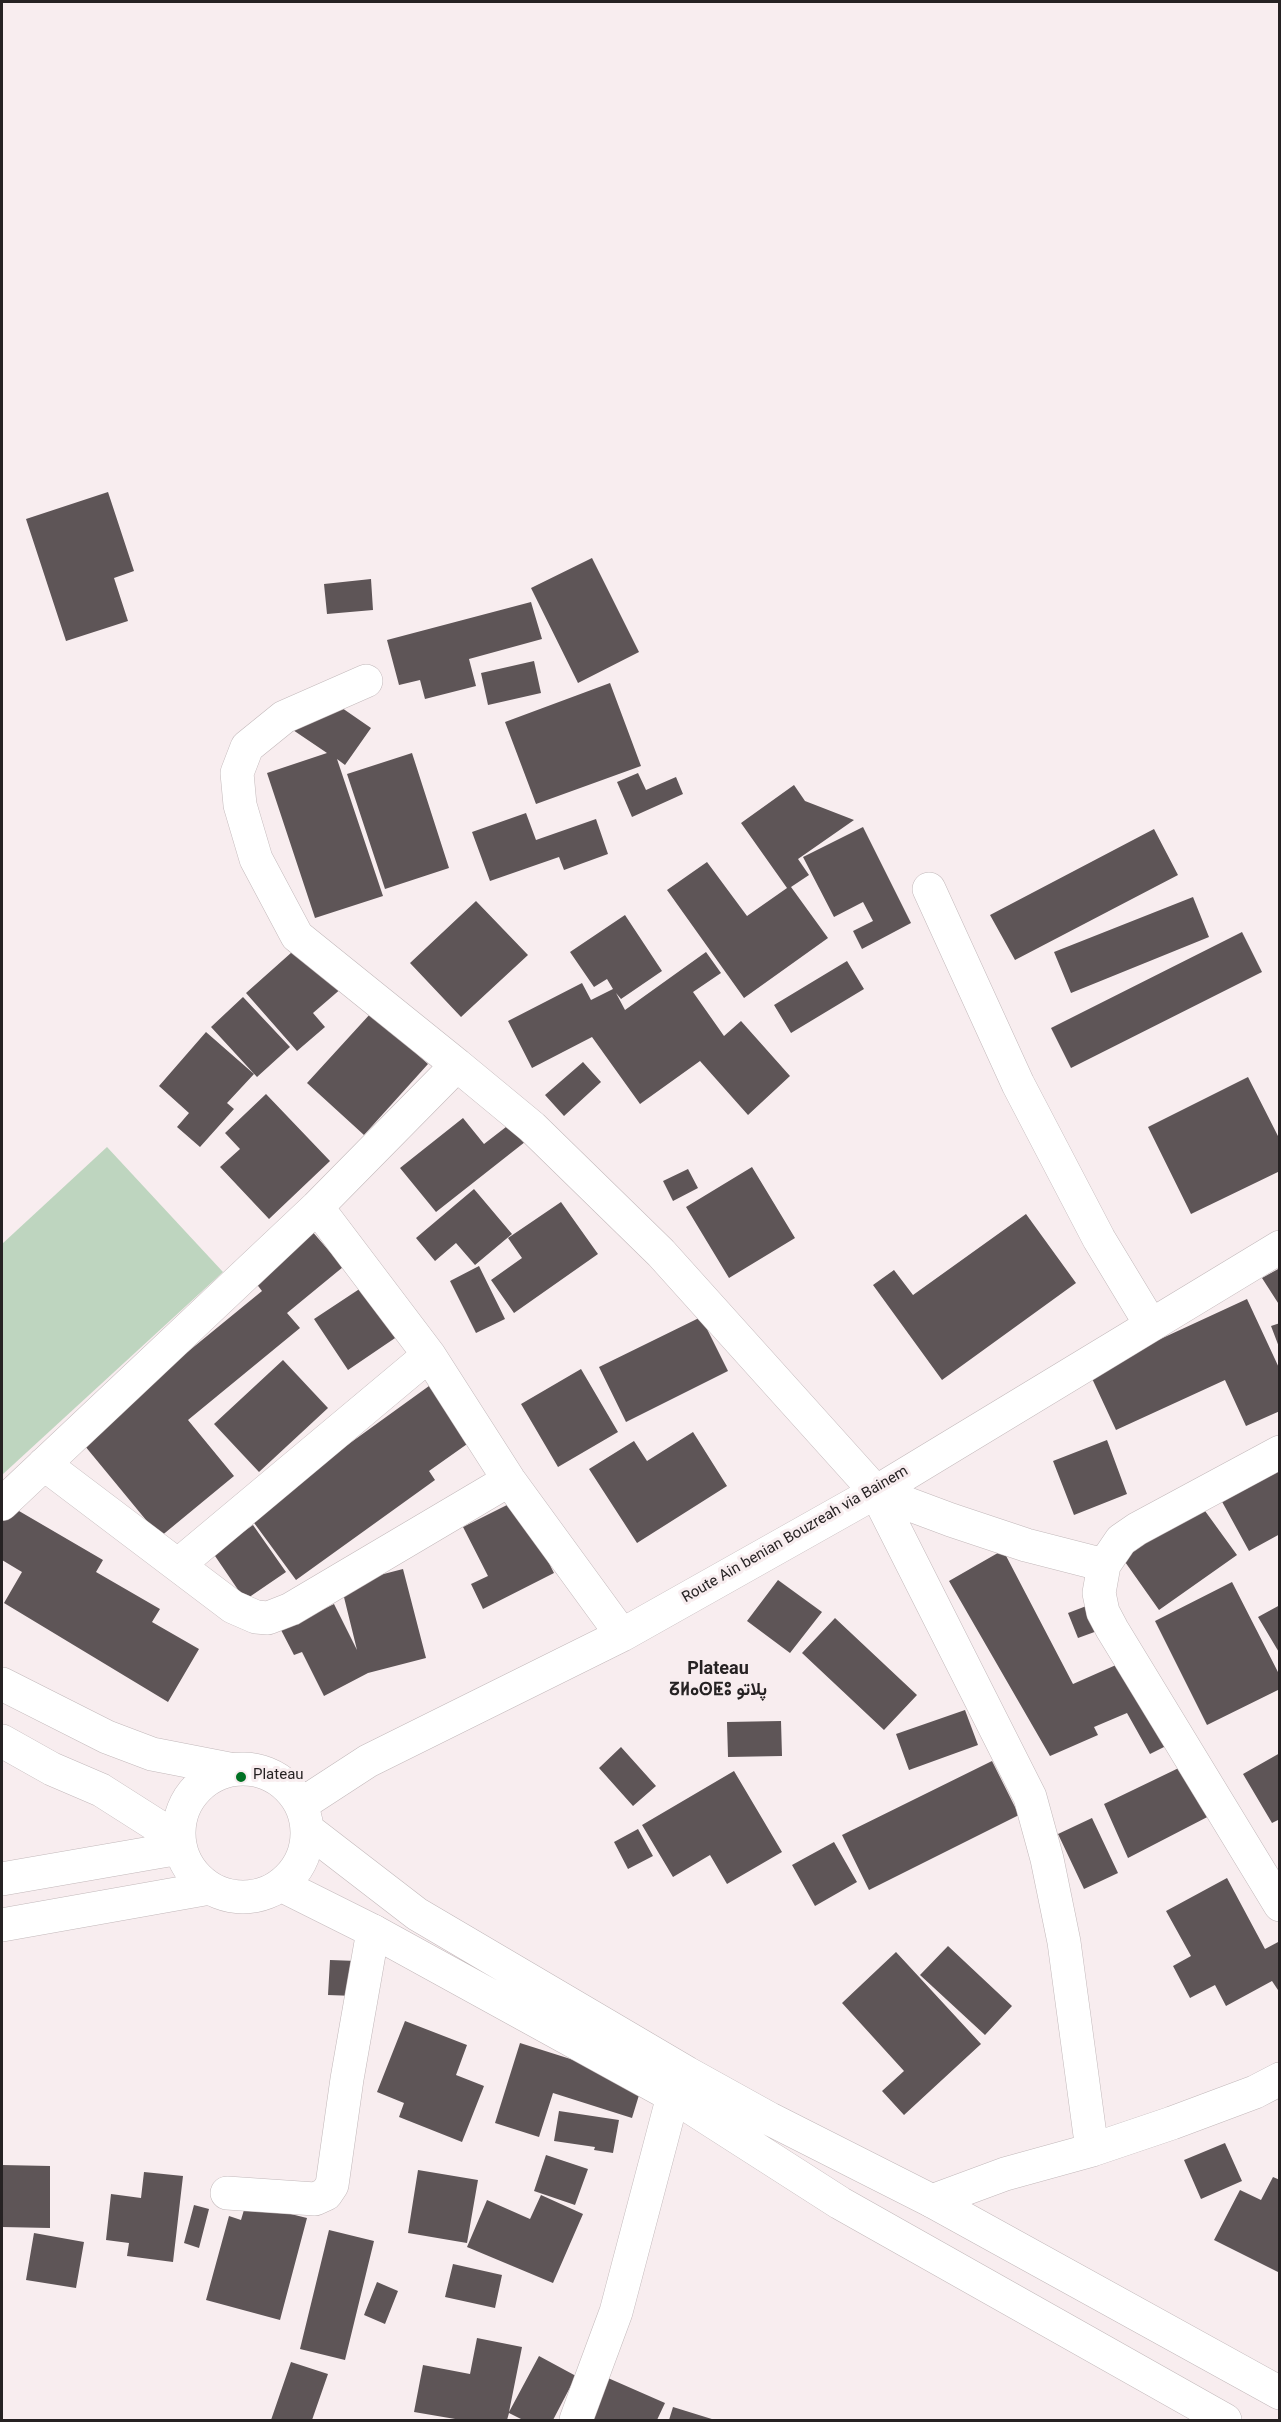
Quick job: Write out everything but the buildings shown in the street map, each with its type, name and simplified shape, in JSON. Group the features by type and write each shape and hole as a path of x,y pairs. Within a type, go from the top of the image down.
{"street":[{"path":"366,681 284,717 247,747 237,773 240,805 256,859 297,936 532,1127 661,1253 876,1491 1030,1797 1047,1859 1064,1942 1092,2150"},
{"path":"929,889 1018,1084 1099,1239 1150,1325"},
{"path":"2,1504 317,1207 457,1065"},
{"path":"317,1207 429,1354 509,1480 622,1635"},
{"name":"Route Ain benian Bouzreah via Bainem","path":"305,1817 368,1761 622,1635 876,1491 1280,1247"},
{"path":"178,1565 429,1354"},
{"path":"1280,1452 1137,1529 1121,1540 1104,1565 1099,1593 1102,1612 1280,1905"},
{"path":"44,1464 244,1613 262,1617 280,1615 509,1480"},
{"path":"876,1491 1005,1538 1104,1565"},
{"path":"2,1684 107,1737 143,1751 229,1769 258,1769 284,1782 305,1817 417,1914 770,2119 932,2201 1280,2393"},
{"path":"2,1741 52,1769 101,1790 179,1844"},
{"path":"229,1769 207,1778 190,1794 180,1816 179,1844 190,1871 210,1888 236,1897 260,1895 281,1885 296,1870 305,1851 305,1817"},
{"path":"2,1879 179,1844"},
{"path":"281,1885 374,1931 673,2096 840,2203 1226,2421"},
{"path":"2,1925 210,1888"},
{"path":"227,2193 315,2199 326,2194 332,2185 347,2079 374,1931"},
{"path":"932,2201 1005,2174 1092,2150 1255,2092 1280,2079"},
{"path":"576,2421 616,2312 673,2096"}],"green space":[{"path":"107,1147 223,1272 2,1475 2,1244"}],"place":[{"name":"Plateau","path":"241,1777"}],"district":[{"name":"Plateau ⵒⵍⴰⵙⵟⵓ پلاتو","path":"718,1681"}]}
